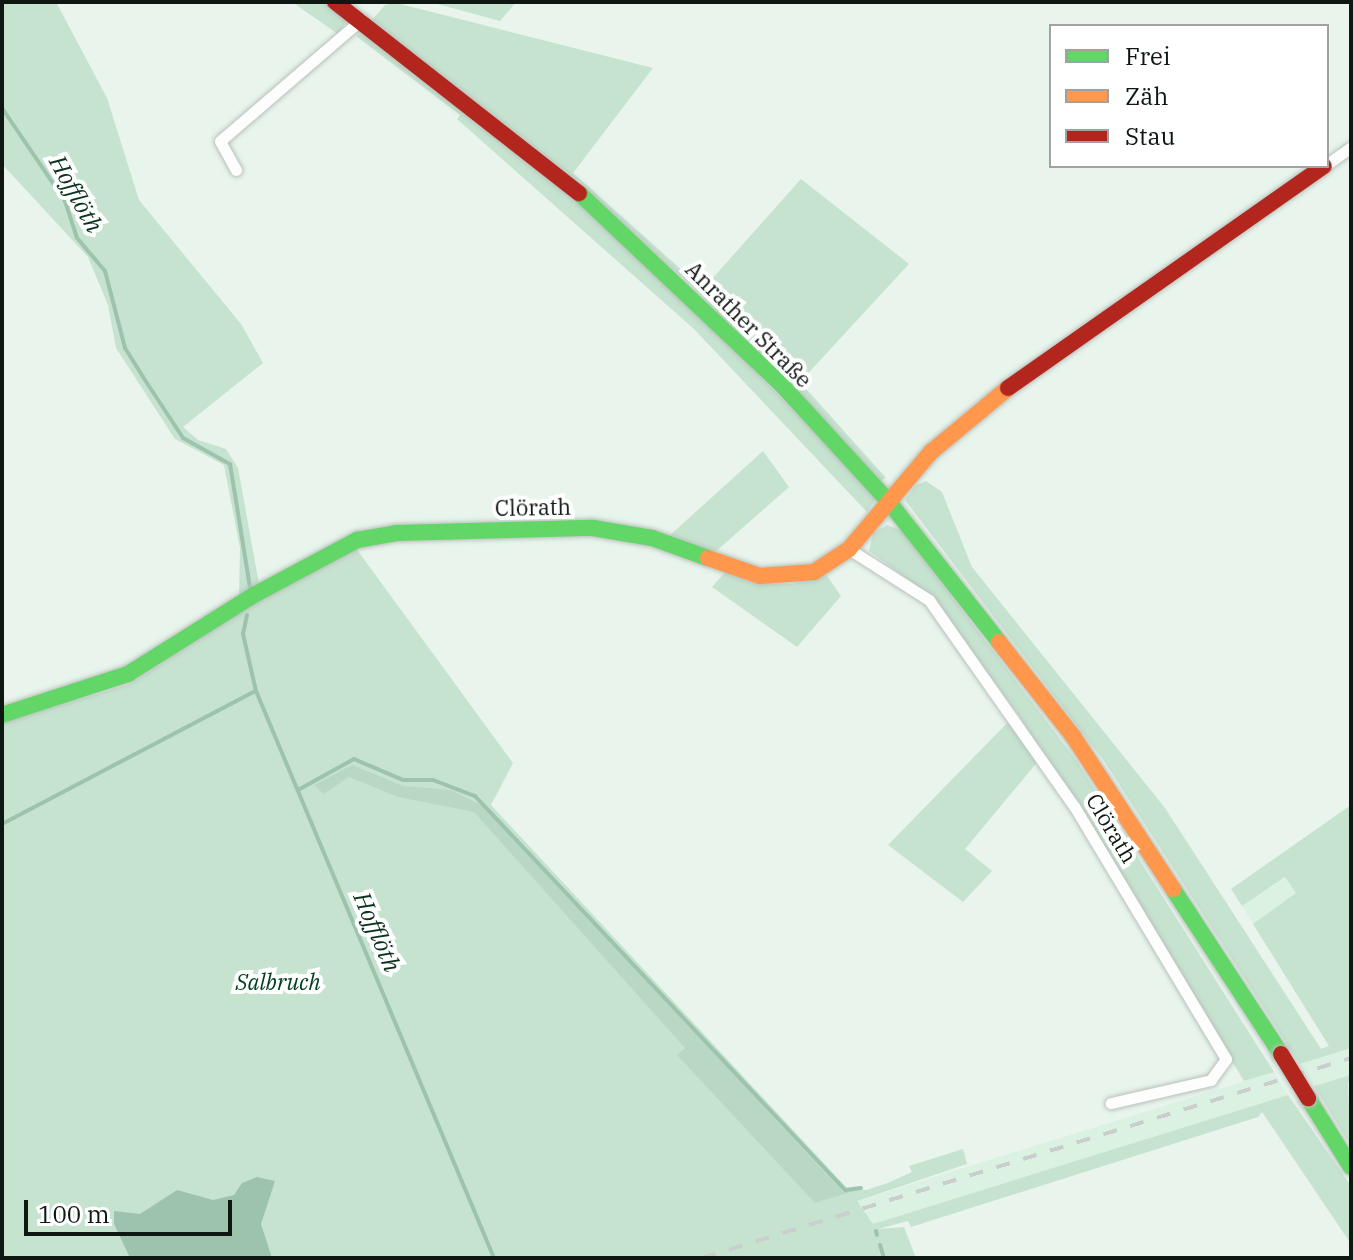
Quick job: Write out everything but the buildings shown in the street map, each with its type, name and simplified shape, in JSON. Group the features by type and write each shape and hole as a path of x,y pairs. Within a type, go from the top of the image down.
{"main road":[{"name":"Anrather Straße","path":"335,2 362,19 581,194 780,383 889,502 1073,736"},
{"name":"Clörath","path":"2,715 128,674 258,593 357,540 396,533 593,528 652,538 760,576 790,578 814,572 849,549 931,452 992,399 1322,168"},
{"name":"Clörath","path":"1073,736 1281,1054 1351,1167"}],"street":[{"path":"236,170 220,141 362,19"},
{"name":"Clörath","path":"1329,163 1351,147"},
{"name":"Clörath","path":"849,549 929,600 1074,806 1226,1059 1211,1080 1111,1103"}],"shaded area":[{"path":"352,765 403,786 451,790 485,807 843,1192 857,1190 815,1203 677,1055 685,1048 474,812 398,797 349,777 324,794 314,785"},
{"path":"1286,877 1297,894 1253,924 1242,906"},
{"path":"1351,1048 1351,1075 1314,1086 1300,1064"},
{"path":"1274,1072 1288,1095 929,1207 762,1258 672,1258"},
{"path":"257,1177 275,1181 261,1224 272,1258 130,1258 114,1224 114,1211 140,1214 177,1190 213,1200 234,1195 242,1183"}],"green space":[{"path":"2,2 56,2 107,98 139,200 241,324 263,363 183,427 198,440 226,449 238,468 259,584 239,598 240,548 224,465 175,439 116,348 108,305 88,257 2,164"},
{"path":"292,2 323,2 348,18 338,34"},
{"path":"430,2 516,2 500,21"},
{"path":"396,3 653,68 573,173 703,289 801,179 909,264 800,382 886,478 880,481 694,288 580,185 372,20 385,5"},
{"path":"366,31 501,136 667,281 873,492 875,500 867,512 694,329 457,119 460,115 356,36"},
{"path":"763,451 789,487 714,553 668,537"},
{"path":"926,481 942,492 972,567 1165,808 1321,1049 1329,1046 1253,924 1296,893 1285,877 1242,906 1231,889 1351,805 1351,1048 1300,1064 1104,761 905,500 916,485"},
{"path":"887,525 901,530 1076,760 1274,1072 1244,1081 1017,713 929,595 869,551 873,533"},
{"name":"Salbruch","path":"355,547 513,763 491,805 847,1188 866,1190 888,1183 912,1172 909,1166 963,1149 967,1164 857,1201 873,1224 1288,1095 1351,1186 1351,1244 1262,1112 1258,1117 911,1227 908,1221 878,1229 904,1227 916,1258 2,1258 2,723 130,684 258,600"},
{"path":"726,571 762,583 793,584 825,573 841,596 797,647 712,587"},
{"path":"1011,719 1039,760 965,849 992,871 963,902 888,845"},
{"path":"1351,1075 1348,1084 1351,1146 1314,1086"}],"waterway":[{"name":"Hofflöth","path":"2,108 65,201 77,238 105,271 125,348 143,377 183,438 230,464 250,587"},
{"name":"Hofflöth","path":"247,615 243,634 256,691 494,1258"},
{"path":"2,824 255,691"},
{"path":"298,790 354,759 403,780 433,780 475,796 845,1190 861,1188"},
{"path":"876,1231 877,1235"},
{"path":"880,1245 884,1258"}],"railway":[{"path":"702,1258 1351,1058"}],"traffic: fast":[{"path":"579,193 780,383 889,502 999,642"},
{"path":"2,715 128,674 254,595 357,540 396,533 593,528 652,538 708,558"},
{"path":"1173,889 1281,1054"},
{"path":"1308,1098 1351,1167"}],"traffic: slow":[{"path":"708,558 760,576 814,572 849,549 931,452 1008,388"},
{"path":"999,642 1073,736 1173,889"}],"traffic: jam":[{"path":"335,2 579,193"},
{"path":"1008,388 1321,168"},
{"path":"1281,1054 1308,1098"}]}
